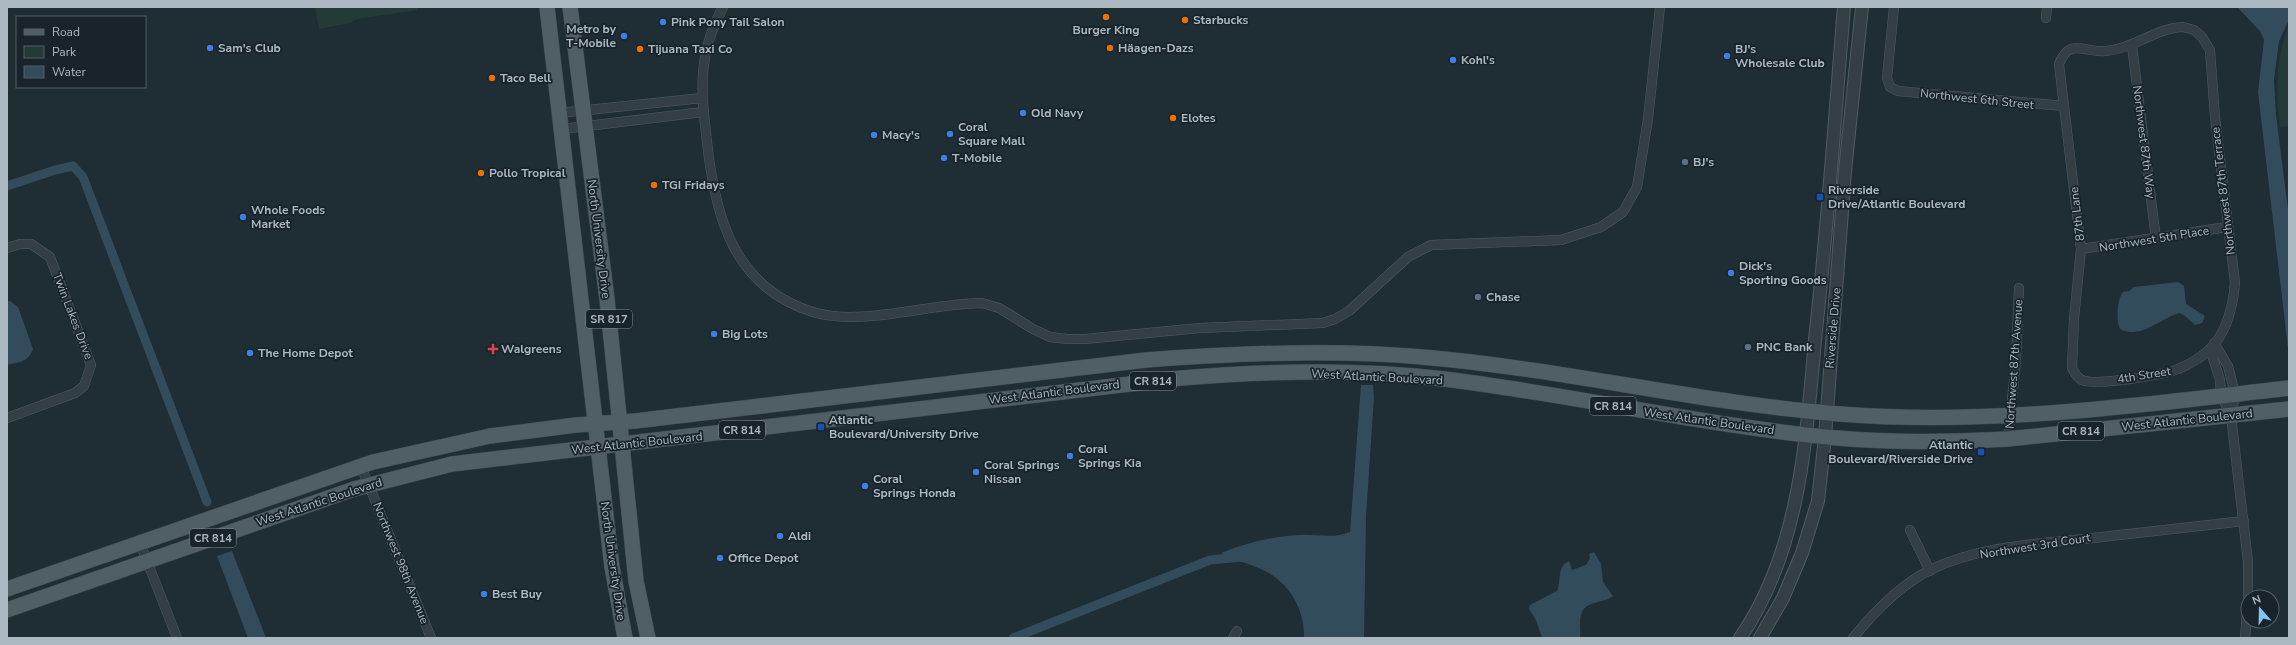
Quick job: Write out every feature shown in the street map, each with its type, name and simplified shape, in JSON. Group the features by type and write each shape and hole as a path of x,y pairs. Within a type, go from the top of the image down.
{"main road":[{"name":"North University Drive","path":"547,7 562,129 594,424 612,567 625,636"},
{"name":"North University Drive","path":"570,7 607,299 636,580 648,638"},
{"name":"West Atlantic Boulevard","path":"7,589 361,466 490,436 1146,360 1237,354 1380,354 1531,370 1679,394 1808,412 1930,417 2009,416 2087,411 2289,388"},
{"name":"West Atlantic Boulevard","path":"7,610 368,484 452,464 621,445 864,414 1174,379 1255,374 1353,374 1441,379 1649,413 1805,435 1825,437 1961,441 2008,439 2289,409"}],"street":[{"path":"723,7 705,47 702,66 703,112 714,193 721,220 735,251 762,285 781,298 805,309 846,316 982,302 999,308 1033,329 1050,337 1067,339 1200,328 1311,325 1336,319 1349,310 1408,257 1431,245 1561,240 1601,227 1623,212 1637,187 1648,119 1660,7"},
{"name":"Riverside Drive","path":"1740,638 1768,587 1785,540 1797,496 1808,412 1822,280 1844,7"},
{"name":"Riverside Drive","path":"1760,638 1783,598 1802,554 1818,501 1825,437 1845,171 1862,7"},
{"name":"Northwest 6th Street","path":"1894,7 1887,78 1890,87 1898,91 2027,104 2064,106"},
{"path":"2046,18 2047,7"},
{"name":"Northwest 87th Terrace","path":"2132,46 2172,28 2183,27 2194,30 2202,37 2210,50 2215,117 2227,228 2235,283 2233,304 2226,324 2212,346"},
{"name":"87th Lane","path":"2076,375 2072,368 2074,319 2081,250 2059,64 2063,54 2069,49 2076,47 2105,52 2132,46"},
{"name":"Northwest 87th Way","path":"2132,46 2156,239"},
{"path":"560,113 702,98"},
{"path":"562,129 703,112"},
{"name":"Northwest 5th Place","path":"2081,250 2227,228"},
{"name":"Twin Lakes Drive","path":"7,248 20,244 31,244 50,257 91,365 84,386 75,393 7,418"},
{"name":"Northwest 87th Avenue","path":"2008,439 2009,416 2016,360 2019,288"},
{"path":"2212,346 2228,366 2228,395 2244,521 2248,562 2248,589"},
{"path":"2212,346 2220,380 2228,395 2231,416"},
{"name":"4th Street","path":"2076,375 2081,380 2089,382 2158,374 2177,370 2212,346"},
{"name":"Northwest 98th Avenue","path":"361,466 431,638"},
{"name":"Northwest 3rd Court","path":"1853,638 1870,617 1893,596 1930,571 1957,560 1994,550 2244,521"},
{"path":"1910,530 1930,571"},
{"path":"140,543 177,638"}],"green space":[{"path":"315,7 417,7 418,10 357,19 350,23 319,29"},
{"path":"2289,25 2289,126 2280,127 2277,88 2279,63 2284,37"}],"water":[{"path":"2237,7 2289,7 2289,20 2279,41 2274,80 2276,115 2289,218 2289,357 2258,92 2264,40 2260,31"},
{"path":"2178,282 2184,286 2186,304 2205,316 2202,323 2195,325 2184,315 2179,313 2143,330 2127,332 2120,329 2118,310 2119,300 2123,292 2129,291 2134,287"},
{"path":"7,301 10,301 18,307 33,349 29,357 26,359 7,365"},
{"path":"1361,385 1373,385 1374,397 1366,516 1364,638 1304,638 1302,616 1287,588 1271,574 1221,553 1270,538 1300,535 1332,536 1350,532"},
{"path":"232,551 266,638 248,638 217,556"},
{"path":"1594,552 1601,564 1603,582 1613,596 1590,605 1583,610 1580,618 1580,638 1542,638 1536,620 1529,609 1530,605 1557,591 1561,570 1565,564 1569,561 1572,570 1586,565 1590,558 1589,554"}],"waterway":[{"path":"7,186 55,170 73,166 83,177 207,502"},
{"path":"1013,638 1210,560 1242,557"}],"place":[{"name":"Burger King","path":"1106,17"},
{"name":"Starbucks","path":"1185,20"},
{"name":"Pink Pony Tail Salon","path":"663,22"},
{"name":"Metro by T-Mobile","path":"624,36"},
{"name":"Sam's Club","path":"210,48"},
{"name":"Häagen-Dazs","path":"1110,48"},
{"name":"Tijuana Taxi Co","path":"640,49"},
{"name":"BJ's Wholesale Club","path":"1727,56"},
{"name":"Kohl's","path":"1453,60"},
{"name":"Taco Bell","path":"492,78"},
{"name":"Old Navy","path":"1023,113"},
{"name":"Elotes","path":"1173,118"},
{"name":"Coral Square Mall","path":"950,134"},
{"name":"Macy's","path":"874,135"},
{"name":"T-Mobile","path":"944,158"},
{"name":"BJ's","path":"1685,162"},
{"name":"Pollo Tropical","path":"481,173"},
{"name":"TGI Fridays","path":"654,185"},
{"name":"Riverside Drive/Atlantic Boulevard","path":"1820,197"},
{"name":"Whole Foods Market","path":"243,217"},
{"name":"Dick's Sporting Goods","path":"1731,273"},
{"name":"Chase","path":"1478,297"},
{"name":"Big Lots","path":"714,334"},
{"name":"PNC Bank","path":"1748,347"},
{"name":"Walgreens","path":"493,349"},
{"name":"The Home Depot","path":"250,353"},
{"name":"Atlantic Boulevard/University Drive","path":"821,427"},
{"name":"Atlantic Boulevard/Riverside Drive","path":"1981,452"},
{"name":"Coral Springs Kia","path":"1070,456"},
{"name":"Coral Springs Nissan","path":"976,472"},
{"name":"Coral Springs Honda","path":"865,486"},
{"name":"Aldi","path":"780,536"},
{"name":"Office Depot","path":"720,558"},
{"name":"Best Buy","path":"484,594"}]}
